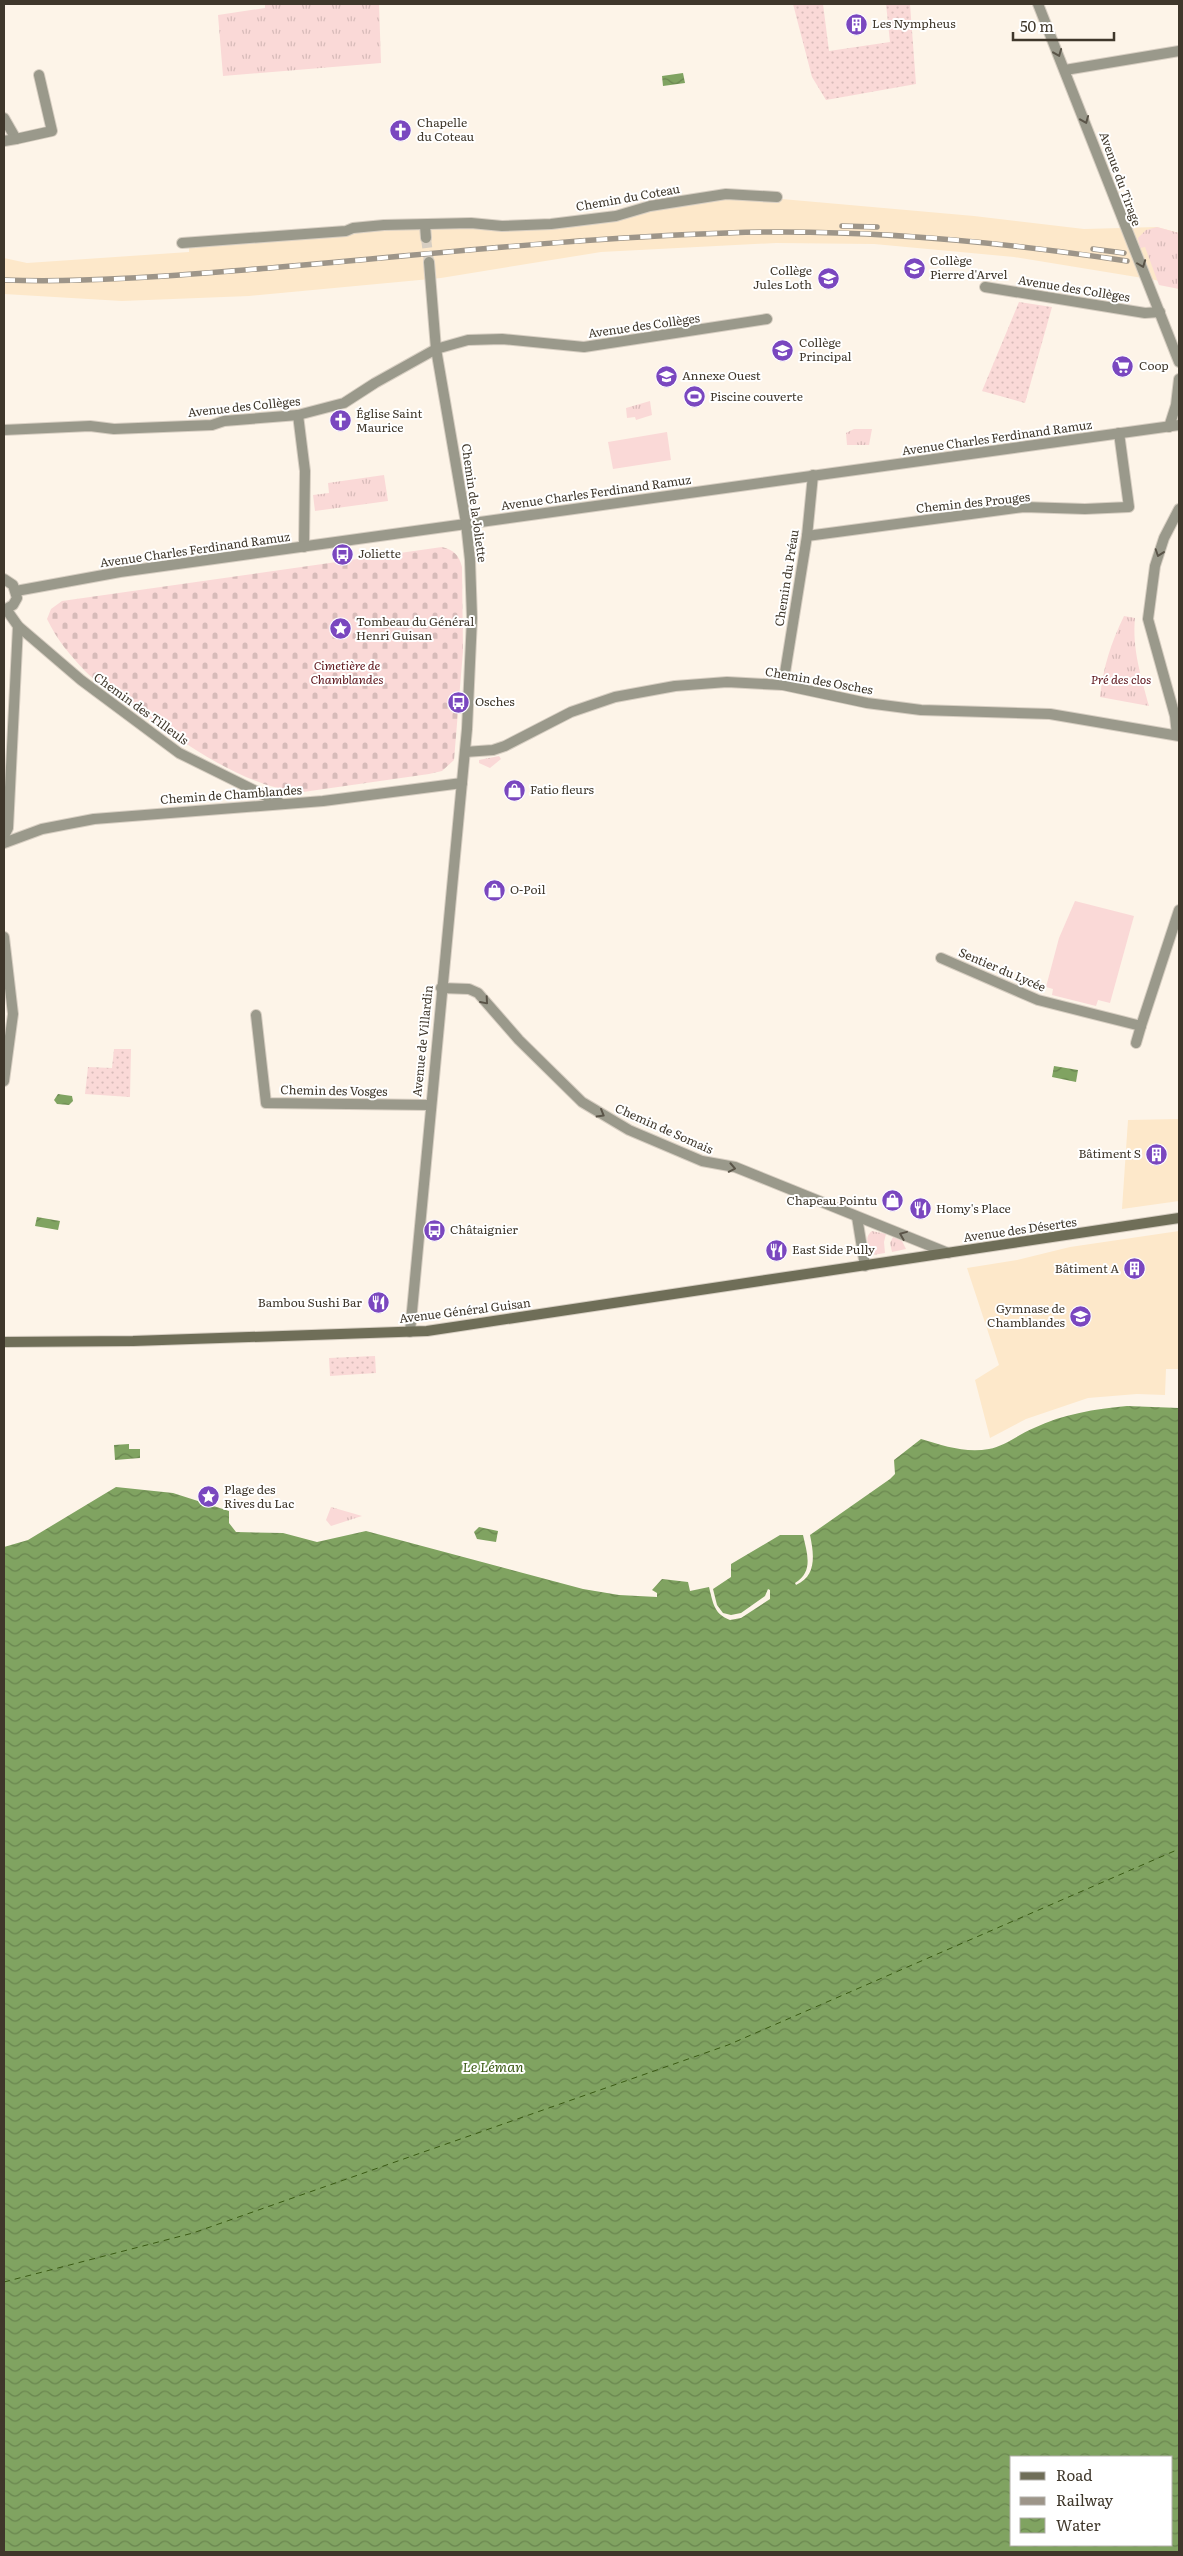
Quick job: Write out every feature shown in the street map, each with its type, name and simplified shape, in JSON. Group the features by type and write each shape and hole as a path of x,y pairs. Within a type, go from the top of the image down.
{"main road":[{"name":"Avenue des Désertes","path":"865,1266 1179,1218"},
{"name":"Avenue Général Guisan","path":"4,1342 133,1341 410,1332 865,1266"}],"street":[{"name":"Avenue du Tirage","path":"1038,4 1112,187 1123,224 1135,246 1179,362"},
{"path":"1065,70 1179,51"},
{"path":"4,141 52,131 39,74"},
{"path":"4,118 16,139"},
{"name":"Chemin du Coteau","path":"182,244 346,231 353,228 384,225 471,224 502,226 552,224 616,216 650,206 726,194 777,196"},
{"path":"424,225 426,238"},
{"path":"429,262 436,350"},
{"name":"Avenue des Collèges","path":"985,287 1145,313 1160,312"},
{"name":"Avenue des Collèges","path":"4,430 90,426 114,429 212,425 224,421 298,415 344,403 375,383 448,344 468,340 502,339 584,347 767,319"},
{"name":"Chemin de la Joliette","path":"436,350 466,523 470,560 472,618 465,752"},
{"path":"1174,426 1179,380"},
{"path":"298,415 305,471 304,546"},
{"name":"Avenue Charles Ferdinand Ramuz","path":"16,591 120,572 1174,426"},
{"name":"Chemin des Prouges","path":"807,536 1024,507 1085,509 1129,507 1119,434"},
{"name":"Chemin du Préau","path":"783,685 807,536 813,475"},
{"path":"1178,735 1175,716 1148,619 1155,566 1164,538 1179,509"},
{"path":"4,579 13,585 17,598 13,605 5,610"},
{"name":"Chemin des Tilleuls","path":"5,610 18,626 110,704 179,753 281,803"},
{"path":"4,836 8,828 18,626"},
{"name":"Chemin des Osches","path":"465,752 492,750 505,746 571,712 628,694 675,686 727,682 783,685 867,703 948,711 1050,714 1178,735"},
{"name":"Avenue de Villardin","path":"410,1332 441,988 465,752"},
{"name":"Chemin de Chamblandes","path":"4,843 42,829 94,819 323,801 462,783"},
{"path":"1136,1043 1179,910"},
{"path":"4,936 12,1014 4,1081"},
{"name":"Sentier du Lycée","path":"941,958 1038,1000 1140,1026"},
{"name":"Chemin de Somais","path":"441,988 469,989 478,993 519,1040 582,1102 629,1130 702,1161 735,1167 762,1177 948,1253"},
{"name":"Chemin des Vosges","path":"256,1015 266,1102 430,1105"},
{"path":"857,1217 865,1266"}],"shaded area":[{"path":"726,194 974,216 1084,229 1157,227 1179,233 1179,286 1155,280 1014,257 874,244 776,243 601,252 441,278 249,296 122,301 4,294 4,258 27,263 189,252 189,245 346,231 551,224"},
{"name":"Bâtiment S","path":"1179,1119 1179,1201 1122,1209 1128,1120"},
{"name":"Gymnase de Chamblandes","path":"1179,1231 1179,1369 1166,1369 1165,1395 1137,1394 1088,1398 1026,1419 990,1438 975,1380 999,1365 967,1268 1017,1260 1070,1247"}],"green space":[{"path":"265,4 379,4 381,63 223,76 218,15 265,8"},
{"path":"793,4 823,4 829,51 890,42 886,4 910,4 916,84 826,100 812,77"},
{"path":"1157,227 1179,233 1179,289 1159,285 1145,247 1140,248 1138,238 1146,230"},
{"path":"1019,302 1052,307 1025,403 982,391"},
{"path":"650,401 652,415 636,420 635,417 627,418 626,408"},
{"path":"854,429 872,429 869,445 847,445 846,433"},
{"path":"667,432 671,460 613,469 608,442"},
{"path":"384,475 388,501 315,511 313,495 329,493 328,483"},
{"name":"Cimetière de Chamblandes","path":"442,547 455,554 462,567 463,651 454,760 442,771 429,774 303,792 257,781 211,759 167,731 95,680 64,647 47,619 51,609 62,601"},
{"name":"Pré des clos","path":"1124,616 1135,618 1136,652 1149,706 1100,697 1108,655"},
{"path":"499,756 501,759 490,768 479,763 479,760"},
{"path":"1075,901 1134,916 1110,1003 1098,1000 1096,1006 1052,995 1053,989 1046,987 1059,938"},
{"path":"114,1049 131,1049 130,1097 85,1094 88,1067 112,1068"},
{"path":"872,1231 886,1234 884,1242 885,1253 873,1255 867,1239"},
{"path":"893,1237 902,1241 906,1249 892,1252 890,1243"},
{"path":"375,1356 376,1373 330,1376 329,1358"},
{"path":"331,1507 362,1516 331,1526 326,1520"}],"water":[{"path":"683,73 685,83 663,86 662,76"},
{"path":"1054,1066 1078,1070 1076,1082 1052,1077"},
{"path":"58,1094 72,1096 73,1101 69,1105 57,1104 54,1100"},
{"path":"37,1217 60,1221 58,1230 35,1226"},
{"name":"Le Léman","path":"1127,1406 1179,1408 1179,2552 4,2552 4,1547 28,1540 116,1487 173,1493 229,1511 229,1523 236,1532 283,1533 317,1542 366,1531 583,1589 619,1595 657,1597 657,1593 652,1590 662,1579 688,1582 690,1591 709,1587 717,1611 730,1620 741,1618 770,1599 770,1590 768,1589 765,1596 741,1613 731,1615 723,1613 717,1605 713,1589 731,1577 731,1564 780,1535 803,1535 808,1562 807,1568 801,1579 795,1583 796,1585 803,1581 808,1576 812,1564 810,1535 890,1479 895,1474 894,1460 921,1439 963,1449 989,1449 1045,1423 1091,1411"},
{"path":"129,1444 129,1449 140,1449 140,1458 115,1460 114,1445"},
{"path":"479,1527 498,1531 496,1542 477,1539 474,1532"}],"ferry route":[{"path":"4,2282 193,2233 728,2045 1179,1849"}],"tunnel":[{"path":"426,238 429,262"}],"railway":[{"path":"842,226 877,227"},
{"path":"4,280 137,278 612,239 670,235 777,232 878,234 978,242 1127,261"},
{"path":"1093,249 1124,253"}],"place":[{"name":"Les Nympheus","path":"856,24"},
{"name":"Chapelle du Coteau","path":"401,130"},
{"name":"Collège Pierre d'Arvel","path":"914,268"},
{"name":"Collège Jules Loth","path":"828,278"},
{"name":"Collège Principal","path":"783,350"},
{"name":"Coop","path":"1123,366"},
{"name":"Annexe Ouest","path":"666,376"},
{"name":"Piscine couverte","path":"694,397"},
{"name":"Église Saint Maurice","path":"340,421"},
{"name":"Joliette","path":"342,554"},
{"name":"Tombeau du Général Henri Guisan","path":"340,629"},
{"name":"Osches","path":"459,702"},
{"name":"Fatio fleurs","path":"514,790"},
{"name":"O-Poil","path":"494,890"},
{"name":"Bâtiment S","path":"1157,1154"},
{"name":"Chapeau Pointu","path":"893,1201"},
{"name":"Homy's Place","path":"920,1209"},
{"name":"Châtaignier","path":"434,1230"},
{"name":"East Side Pully","path":"776,1250"},
{"name":"Bâtiment A","path":"1135,1269"},
{"name":"Bambou Sushi Bar","path":"378,1303"},
{"name":"Gymnase de Chamblandes","path":"1081,1316"},
{"name":"Plage des Rives du Lac","path":"208,1497"}]}
